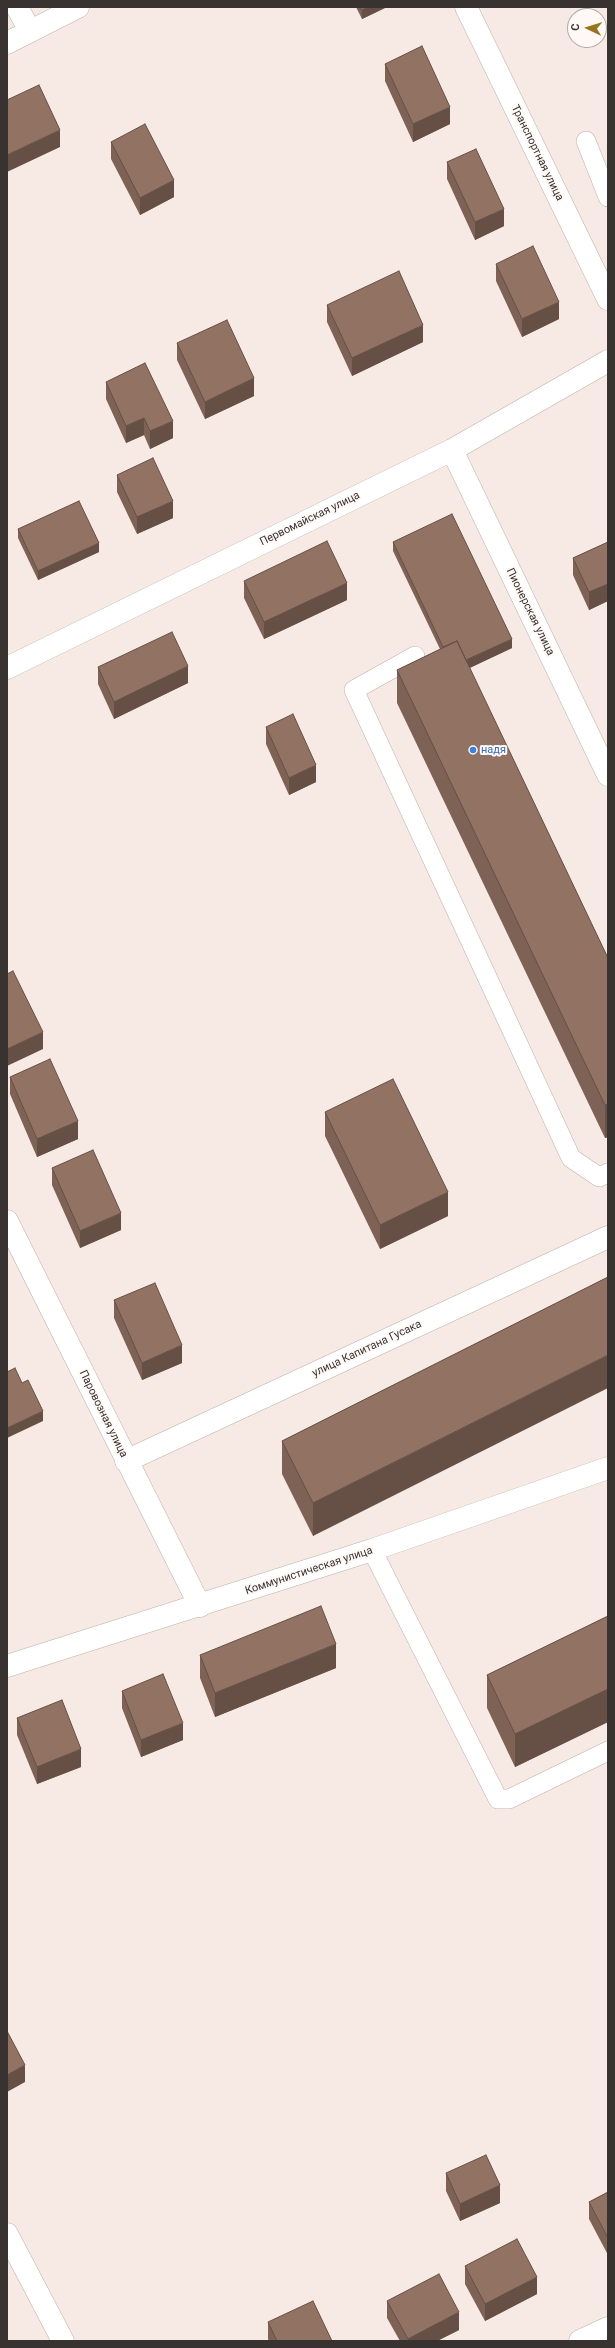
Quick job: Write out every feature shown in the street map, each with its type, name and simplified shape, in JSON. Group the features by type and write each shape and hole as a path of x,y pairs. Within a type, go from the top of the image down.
{"street":[{"path":"17,7 30,31"},
{"path":"7,43 78,7"},
{"name":"Транспортная улица","path":"466,7 608,299"},
{"name":"Первомайская улица","path":"7,668 452,450 608,361"},
{"name":"Пионерская улица","path":"452,450 608,775"},
{"name":"Паровозная улица","path":"7,1221 200,1606"},
{"name":"улица Капитана Гусака","path":"126,1461 608,1237"},
{"name":"Коммунистическая улица","path":"7,1666 200,1606 372,1550 608,1468"},
{"path":"7,2234 63,2341"},
{"path":"580,2341 608,2328"}],"lane":[{"path":"586,141 608,197"},
{"path":"415,656 354,690 571,1158 599,1177 608,1173"},
{"path":"372,1550 498,1799 509,1798 608,1751"}],"building":[{"path":"360,7 368,7 362,10"},
{"path":"422,46 450,107 413,124 385,64"},
{"path":"39,85 60,130 7,155 7,100"},
{"path":"145,124 174,180 140,198 111,142"},
{"path":"476,149 504,209 475,222 447,162"},
{"path":"533,246 559,302 522,319 496,264"},
{"path":"399,271 423,325 352,358 327,305"},
{"path":"227,320 254,378 205,402 177,343"},
{"path":"145,363 173,421 150,431 144,418 126,426 106,382"},
{"path":"153,458 173,501 137,517 117,475"},
{"path":"79,501 99,543 38,571 18,529"},
{"path":"452,514 512,639 466,660 457,641 443,647 393,542"},
{"path":"327,541 347,583 264,622 244,581"},
{"path":"608,542 608,584 589,592 573,558"},
{"path":"172,632 188,666 114,702 98,667"},
{"path":"457,641 608,958 608,1104 605,1105 397,670"},
{"path":"293,714 316,765 289,778 266,727"},
{"path":"13,971 43,1032 7,1049 7,974"},
{"path":"50,1059 78,1121 37,1139 10,1077"},
{"path":"393,1079 448,1192 380,1225 325,1112"},
{"path":"93,1150 121,1213 80,1231 52,1168"},
{"path":"608,1277 608,1355 313,1503 282,1441"},
{"path":"155,1283 182,1345 142,1363 114,1300"},
{"path":"15,1368 22,1383 28,1380 43,1411 7,1428 7,1372"},
{"path":"321,1606 336,1644 215,1693 200,1655"},
{"path":"608,1616 608,1689 515,1734 487,1675"},
{"path":"163,1674 183,1723 141,1740 122,1691"},
{"path":"62,1700 81,1749 37,1767 17,1718"},
{"path":"7,2031 25,2065 7,2075"},
{"path":"486,2155 500,2185 460,2204 446,2173"},
{"path":"608,2192 608,2238 589,2202"},
{"path":"517,2239 537,2277 485,2304 465,2266"},
{"path":"439,2274 459,2312 408,2339 387,2301"},
{"path":"313,2301 332,2341 277,2341 268,2322"}],"place":[{"name":"надя","path":"473,750"}]}
